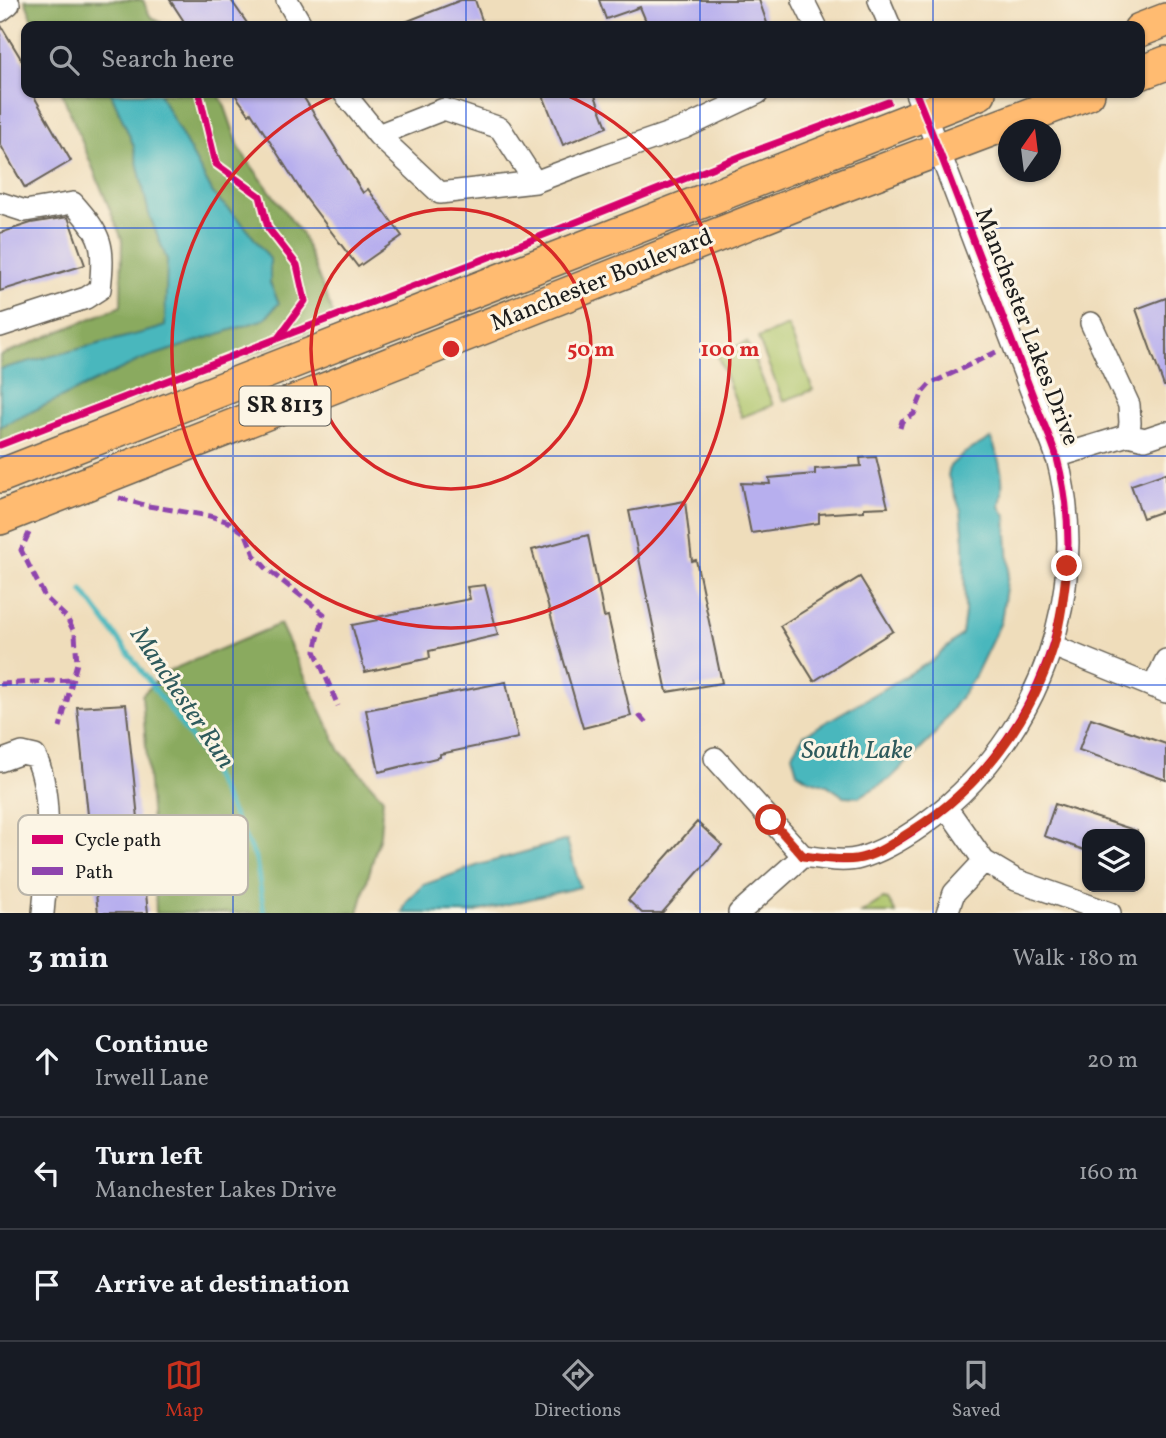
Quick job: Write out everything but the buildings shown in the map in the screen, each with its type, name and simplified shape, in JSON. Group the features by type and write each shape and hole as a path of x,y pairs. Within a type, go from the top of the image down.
{"main road":[{"path":"1145,28 1166,20"},
{"path":"1145,71 1166,63"},
{"name":"Manchester Boulevard","path":"0,476 920,103 950,98"},
{"name":"Manchester Boulevard","path":"0,518 938,149 1075,98"}],"street":[{"path":"287,0 299,21"},
{"path":"803,0 814,21"},
{"path":"879,0 888,21"},
{"path":"348,98 377,135 440,193 535,183 684,128 747,98"},
{"name":"Manchester Lakes Drive","path":"803,856 858,859 891,845 946,807 992,761 1032,699 1053,646 1062,609 1067,566 1067,533 1056,457 920,103"},
{"path":"377,135 443,109 500,128 535,183"},
{"path":"0,203 25,211 73,203 96,229 104,259 100,289 86,298 0,326"},
{"path":"1091,323 1129,405 1128,435"},
{"path":"1056,457 1128,435 1145,439 1166,432"},
{"path":"1053,646 1160,690 1166,660"},
{"path":"0,761 22,753 35,756 41,767 46,815"},
{"path":"715,758 803,856 739,913"},
{"path":"946,807 984,862 1016,880 1110,913"},
{"path":"947,913 954,892 984,862"},
{"path":"43,913 45,895"}],"green space":[{"path":"25,0 143,0 150,16 158,21 33,21"},
{"path":"64,98 221,98 240,150 303,236 336,322 0,448 0,356 121,306 122,239"},
{"path":"788,326 813,390 783,401 758,338"},
{"path":"747,342 773,405 742,417 717,354"},
{"path":"280,624 340,751 383,798 380,835 358,913 156,913 155,895 248,895 248,815 151,815 142,695 166,672"},
{"path":"883,899 888,900 896,913 861,913"}],"water":[{"path":"113,98 162,98 214,195 243,224 270,259 270,283 279,303 265,319 140,360 0,427 0,369 165,325 167,260 149,214 133,144"},
{"name":"South Lake","path":"991,438 1001,471 1000,506 1006,516 1009,567 1001,622 975,676 932,738 890,779 859,797 843,796 827,785 797,772 792,754 804,735 933,660 962,634 965,613 964,541 961,511 948,476 950,466 963,454"},
{"path":"567,840 580,887 471,913 402,913 407,901 423,885 479,865"}],"waterway":[{"name":"Manchester Run","path":"82,590 201,752 233,815"},
{"name":"Manchester Run","path":"248,843 256,859 264,913"}],"marked path":[{"path":"900,428 902,421 914,414 923,392 930,384 996,352"},
{"path":"119,498 148,506 210,516 229,522 246,534 254,555 267,569 324,614 315,651 338,706"},
{"path":"29,533 21,550 45,597 67,618 75,634 77,663 60,727"},
{"path":"0,684 71,680"},
{"path":"639,715 647,724"}],"cycle path":[{"path":"200,98 216,164 260,196 268,228 297,265 305,301 278,338"},
{"path":"803,856 846,860 860,858 891,845 921,826 973,781 1001,747 1024,710 1043,671 1065,588 1068,545 1065,501 1057,458 918,98"},
{"path":"0,445 469,265 744,155 888,102"}],"route":[{"path":"771,820 803,856 858,859 891,845 961,794 992,761 1032,699 1053,646 1062,609 1067,566"}]}
